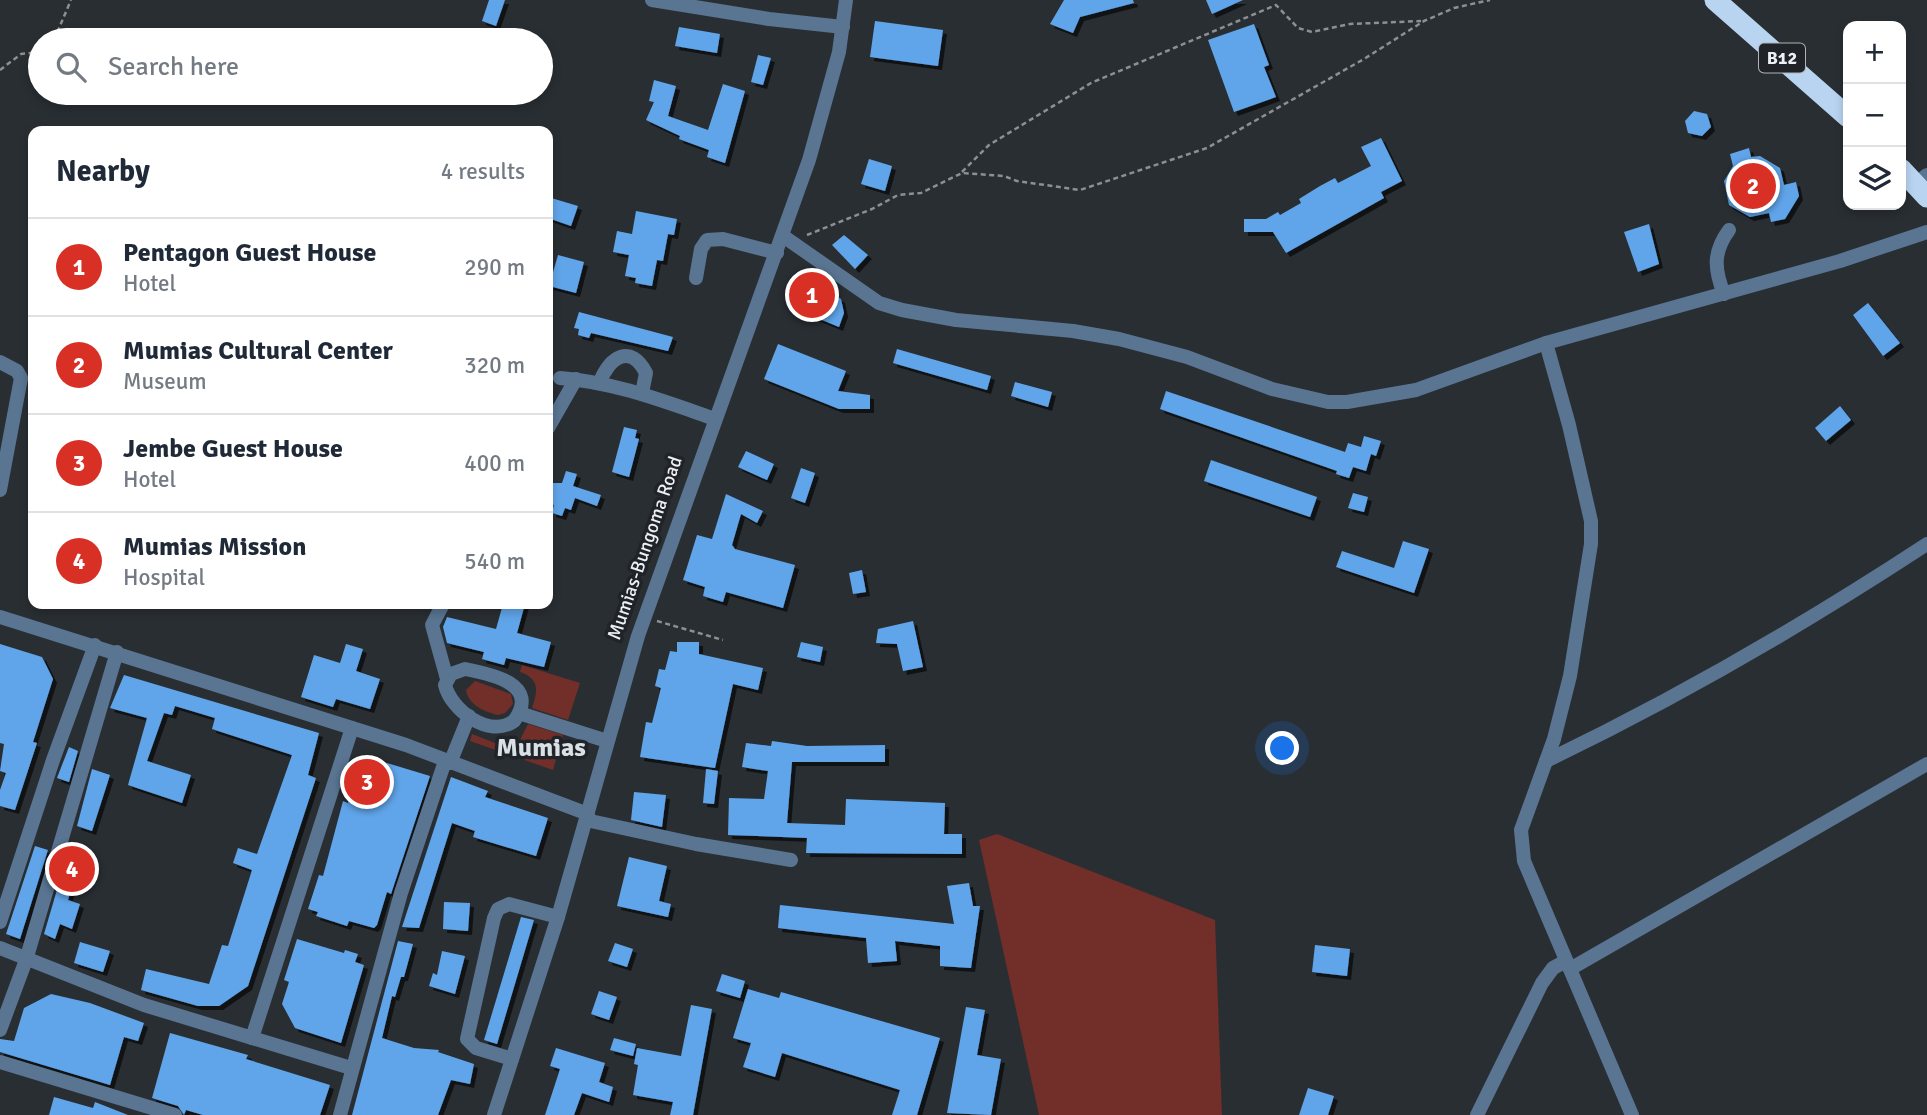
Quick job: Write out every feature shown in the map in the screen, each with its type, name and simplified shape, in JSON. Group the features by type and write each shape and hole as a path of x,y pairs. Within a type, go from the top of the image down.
{"highway":[{"name":"B12","path":"1714,0 1843,113"}],"street":[{"path":"652,0 743,16 843,27"},
{"name":"Mumias-Bungoma Road","path":"494,1115 558,917 644,617 777,253 787,239 828,100 846,0"},
{"path":"1724,294 1717,277 1715,261 1717,246 1729,230"},
{"path":"787,239 864,293 890,307 956,320 1073,331 1119,339 1186,358 1272,389 1328,402 1371,400 1416,390 1546,343 1724,294 1927,232"},
{"path":"696,278 701,249 707,240 723,239 777,253"},
{"path":"1546,343 1591,520 1591,544 1570,676 1546,761 1521,830 1524,861 1632,1115"},
{"path":"600,382 610,362 618,357 628,357 638,360 646,373 642,393"},
{"path":"0,362 17,371 22,383 0,490"},
{"path":"560,378 600,382 642,393 715,419"},
{"path":"553,419 576,379"},
{"path":"1546,761 1666,699 1808,618 1927,544"},
{"path":"440,609 432,625 450,698 469,716 486,724 502,726 514,722 519,713 522,697 517,690 492,674 465,669 447,679"},
{"path":"0,617 352,728 448,762 587,817 709,847 791,860"},
{"path":"0,922 4,894 95,645"},
{"path":"0,1030 26,960 117,652"},
{"path":"519,713 607,741"},
{"path":"340,1115 401,893 448,762 469,716"},
{"path":"252,1038 352,728"},
{"path":"1477,1115 1542,983 1553,968 1568,965 1927,764"},
{"path":"512,1059 476,1048 467,1038 494,918 498,909 509,904 558,917"},
{"path":"0,947 26,960 144,1005 351,1068"},
{"path":"0,1062 175,1115"}],"path":[{"path":"59,28 71,0"},
{"path":"962,173 1004,176 1017,181 1080,190 1207,148 1364,59 1424,21 1454,8 1490,0"},
{"path":"787,239 872,209 898,195 920,193 962,173 989,145 1091,83 1276,5 1298,28 1311,32 1350,24 1424,21"},
{"path":"0,70 21,54 28,53"},
{"path":"644,617 723,640"}],"shaded area":[{"path":"522,665 580,683 568,720 532,708 536,686 531,678 520,672"},
{"path":"475,681 511,694 513,704 505,713 498,715 478,707 470,700 466,690"},
{"path":"528,724 563,735 553,770 470,741 472,734 495,743 519,742"},
{"path":"997,834 1215,920 1222,1115 1039,1115 979,840"}],"building":[{"path":"489,0 505,0 496,26 482,21"},
{"path":"1064,0 1133,0 1134,3 1080,17 1073,33 1050,24"},
{"path":"1206,0 1243,0 1212,14"},
{"path":"875,21 943,30 938,66 870,57"},
{"path":"1254,24 1269,65 1264,67 1276,97 1234,112 1208,40"},
{"path":"679,27 720,34 717,53 675,46"},
{"path":"758,55 771,58 763,85 751,82"},
{"path":"654,80 676,86 668,116 708,130 723,84 745,91 725,163 707,157 709,150 679,139 680,136 646,120 654,102 649,101"},
{"path":"1694,111 1707,114 1711,127 1702,136 1688,133 1685,121"},
{"path":"1381,138 1402,181 1381,192 1384,198 1286,253 1273,232 1244,232 1244,219 1266,219 1278,212 1280,215 1301,203 1299,199 1320,186 1335,178 1338,183 1371,166 1361,147"},
{"path":"1749,148 1751,157 1760,156 1780,168 1784,185 1796,182 1799,196 1785,219 1771,222 1769,213 1750,217 1729,205 1724,181 1733,166 1730,154"},
{"path":"869,159 892,166 885,191 861,184"},
{"path":"553,198 578,206 571,226 553,220"},
{"path":"636,211 677,219 674,235 668,234 663,261 657,260 652,286 635,283 636,278 625,276 629,255 613,252 617,231 632,234"},
{"path":"1649,224 1659,264 1638,272 1624,232"},
{"path":"844,235 868,255 855,269 832,245"},
{"path":"558,255 584,262 576,293 553,287 553,272"},
{"path":"802,273 841,299 844,313 839,327 788,306"},
{"path":"1868,303 1900,343 1883,356 1853,315"},
{"path":"579,312 673,337 668,351 591,333 589,338 578,335 579,329 574,328"},
{"path":"778,344 846,371 838,391 870,395 870,409 839,409 764,379"},
{"path":"897,349 991,376 987,390 893,363"},
{"path":"1015,382 1052,392 1048,407 1011,396"},
{"path":"1166,391 1345,452 1348,443 1361,447 1364,436 1381,441 1376,456 1371,454 1366,471 1353,467 1349,478 1336,474 1337,471 1160,409"},
{"path":"1840,406 1851,420 1826,441 1815,428"},
{"path":"624,427 637,430 635,438 639,439 629,477 612,472"},
{"path":"746,451 774,464 767,480 738,467"},
{"path":"1211,460 1317,497 1310,517 1204,481"},
{"path":"801,468 815,473 805,503 791,498"},
{"path":"566,471 577,474 573,486 601,495 597,506 575,498 571,510 565,508 562,516 553,513 553,483 562,483"},
{"path":"1353,493 1368,497 1364,512 1348,508"},
{"path":"726,494 763,511 757,523 741,514 732,545 735,549 795,565 783,608 726,592 723,602 703,596 705,587 683,580 697,535 712,539"},
{"path":"1403,541 1429,549 1414,593 1336,567 1342,551 1394,568"},
{"path":"862,570 866,592 853,594 849,573"},
{"path":"502,609 524,609 517,633 551,642 544,667 506,658 504,665 482,659 484,652 447,643 443,627 447,617 496,629"},
{"path":"913,621 923,667 903,671 897,644 876,643 878,629"},
{"path":"677,642 699,642 699,654 763,668 758,690 733,684 715,768 640,757 646,722 652,723 661,688 655,686 659,669 665,670 670,651 677,652"},
{"path":"801,642 823,647 820,662 797,657"},
{"path":"0,644 42,657 53,679 33,742 37,743 15,810 0,806 0,790 6,773 0,771 4,744 0,743"},
{"path":"346,644 363,649 356,671 380,679 370,709 336,699 333,707 301,697 314,655 340,663"},
{"path":"124,675 319,733 308,775 316,778 248,986 219,1006 198,1006 141,990 146,969 209,984 222,945 228,946 252,870 233,863 238,848 257,854 292,755 212,729 215,718 175,706 172,715 164,713 147,761 191,775 182,803 128,785 147,718 110,708"},
{"path":"772,741 807,746 885,745 885,762 792,762 787,823 845,825 846,799 945,803 944,834 962,834 962,854 806,853 807,838 728,835 729,798 764,799 768,771 742,767 746,743 771,746"},
{"path":"69,747 78,751 69,782 57,778"},
{"path":"387,763 430,776 391,894 387,892 377,925 374,928 349,921 347,926 316,916 318,912 308,909 319,875 323,876 343,801 348,803 355,780 377,764 386,766"},
{"path":"92,769 110,775 92,831 77,826"},
{"path":"706,769 718,771 714,804 703,803"},
{"path":"451,777 488,791 485,797 548,818 536,856 473,837 475,831 452,823 419,928 402,927"},
{"path":"634,792 666,795 662,827 631,820"},
{"path":"35,846 48,850 20,939 6,934"},
{"path":"629,857 667,866 659,901 671,904 668,917 617,906"},
{"path":"66,859 79,863 68,900 80,904 72,929 60,924 55,939 44,934"},
{"path":"969,883 973,906 980,906 971,968 940,966 940,946 895,941 897,961 868,963 866,938 778,928 780,905 954,924 947,886"},
{"path":"444,902 470,903 468,931 443,929"},
{"path":"521,917 534,920 497,1044 484,1040"},
{"path":"297,939 344,953 345,950 358,954 355,962 364,965 341,1043 295,1028 282,1004 289,982 284,980"},
{"path":"398,941 413,944 404,977 401,977 395,997 392,996 382,1038 414,1048 439,1050 438,1052 474,1064 470,1084 451,1080 438,1115 352,1115"},
{"path":"80,942 110,951 103,972 74,963"},
{"path":"615,943 633,949 627,967 608,961"},
{"path":"1315,945 1350,949 1347,976 1312,972"},
{"path":"442,951 465,956 455,994 429,986 433,973 437,975"},
{"path":"722,974 745,981 740,998 716,991"},
{"path":"748,989 779,998 781,992 940,1038 917,1115 892,1115 900,1090 782,1053 775,1077 743,1067 751,1043 733,1038"},
{"path":"599,991 617,997 609,1020 591,1014"},
{"path":"51,994 90,1003 144,1023 138,1041 124,1037 110,1085 0,1052 0,1039 14,1041 24,1008"},
{"path":"691,1005 712,1009 693,1115 670,1115 673,1102 633,1095 638,1065 634,1064 637,1048 681,1056"},
{"path":"966,1007 985,1010 977,1055 1001,1059 991,1115 947,1113"},
{"path":"170,1033 248,1055 246,1059 330,1085 320,1115 203,1115 186,1110 184,1115 178,1106 152,1098"},
{"path":"614,1038 636,1044 633,1056 610,1050"},
{"path":"556,1048 605,1063 599,1082 613,1087 609,1102 582,1093 574,1115 545,1115 560,1069 550,1066"},
{"path":"1308,1088 1334,1096 1328,1115 1299,1115"},
{"path":"54,1097 93,1108 95,1102 128,1115 49,1115"}],"place":[{"name":"Mumias Cultural Center","path":"1753,186"},
{"name":"Pentagon Guest House","path":"812,295"},
{"name":"Jembe Guest House","path":"367,782"},
{"name":"Mumias Mission","path":"72,869"}],"district":[{"name":"Mumias","path":"541,748"}]}
